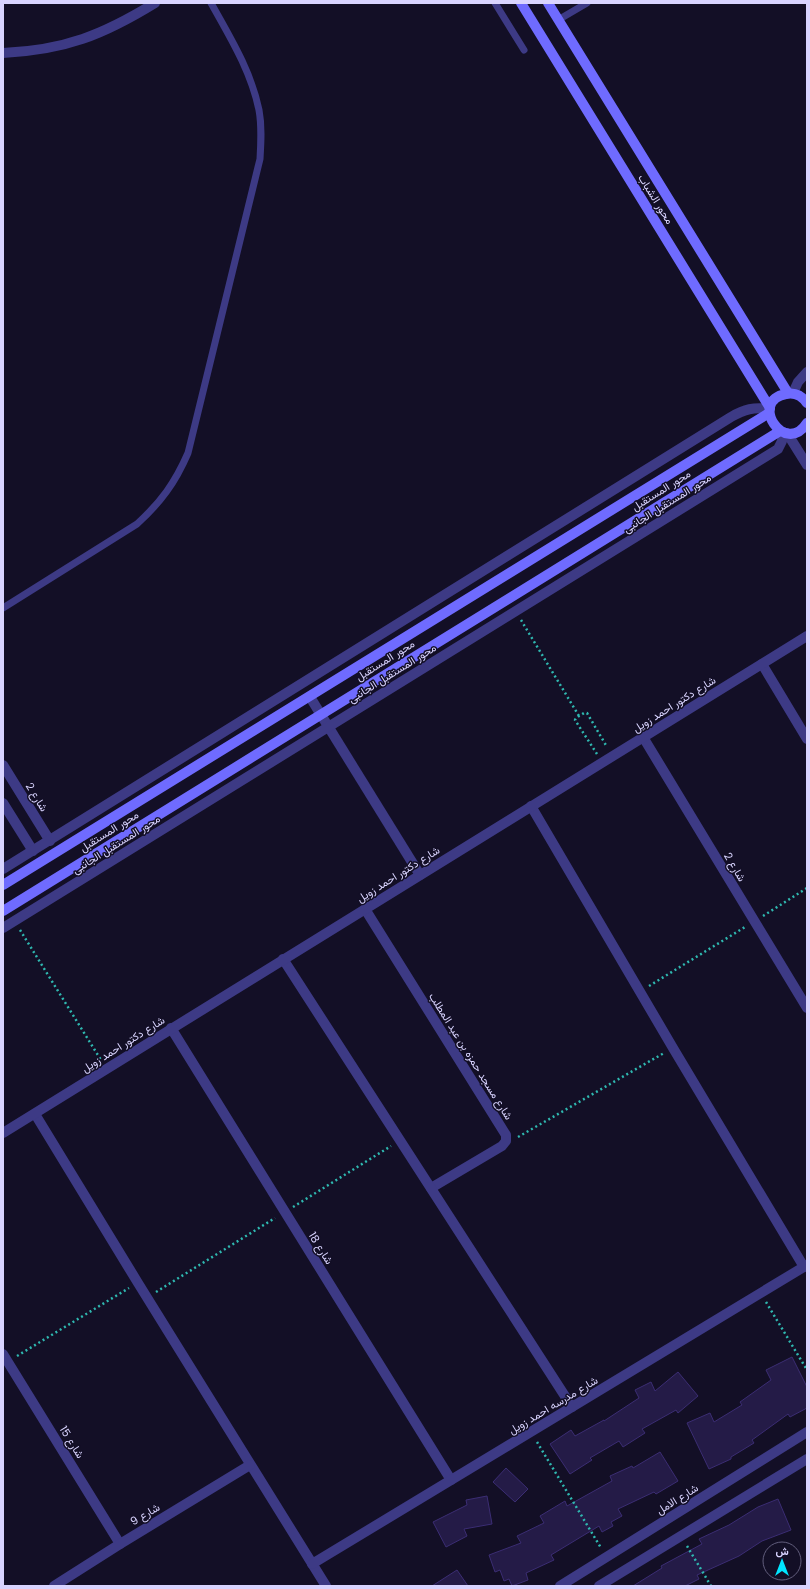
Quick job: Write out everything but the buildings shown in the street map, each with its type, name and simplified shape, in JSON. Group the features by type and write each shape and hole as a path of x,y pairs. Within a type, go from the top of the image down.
{"street":[{"path":"3,53 32,51 76,42 101,33 124,22 155,3"},
{"name":"محور الشباب","path":"548,3 793,394 807,403"},
{"name":"محور الشباب","path":"524,4 770,410 772,423 783,432"},
{"path":"793,394 798,382 807,372"},
{"path":"793,394 807,389"},
{"name":"محور المستقبل","path":"3,886 310,697 770,410 776,398 793,394"},
{"path":"3,870 731,417 743,411 756,408 770,410"},
{"name":"محور المستقبل","path":"3,911 320,714 783,432 800,430 807,424"},
{"path":"783,432 807,465"},
{"name":"محور المستقبل الجانبى","path":"3,928 778,449 782,441 783,432"},
{"name":"شارع دكتور احمد زويل","path":"3,1133 807,636"},
{"path":"762,664 807,738"},
{"path":"310,697 420,875"},
{"name":"شارع 2","path":"643,737 807,1008"},
{"name":"شارع 2","path":"3,765 50,841"},
{"path":"3,803 33,851"},
{"path":"531,806 673,1048 806,1266"},
{"name":"شارع مسجد حمزه بن عبد المطلب","path":"364,909 503,1129 506,1138 502,1146 431,1188"},
{"path":"283,959 572,1407"},
{"name":"شارع 18","path":"171,1028 451,1480"},
{"path":"35,1114 147,1298 326,1586"},
{"name":"شارع مدرسه احمد زويل","path":"312,1564 806,1266"},
{"name":"شارع 15","path":"5,1358 120,1544"},
{"name":"شارع الامل","path":"560,1586 807,1432"},
{"path":"599,1586 681,1537 807,1458"},
{"name":"شارع 9","path":"54,1586 250,1465"}],"lane":[{"path":"3,608 137,524 153,509 167,492 179,473 188,453 260,159 261,135 259,111 254,88 245,65 212,3"},
{"path":"495,3 524,50"},
{"path":"558,20 587,3"}],"path":[{"path":"516,611 579,716"},
{"path":"602,762 575,720 584,713 587,714 612,756"},
{"path":"640,992 807,888"},
{"path":"14,921 106,1069"},
{"path":"506,1138 519,1137 673,1048"},
{"path":"147,1298 400,1140"},
{"path":"5,1358 138,1283"},
{"path":"761,1293 807,1370"},
{"path":"531,1432 607,1557"},
{"path":"681,1537 711,1586"}]}
